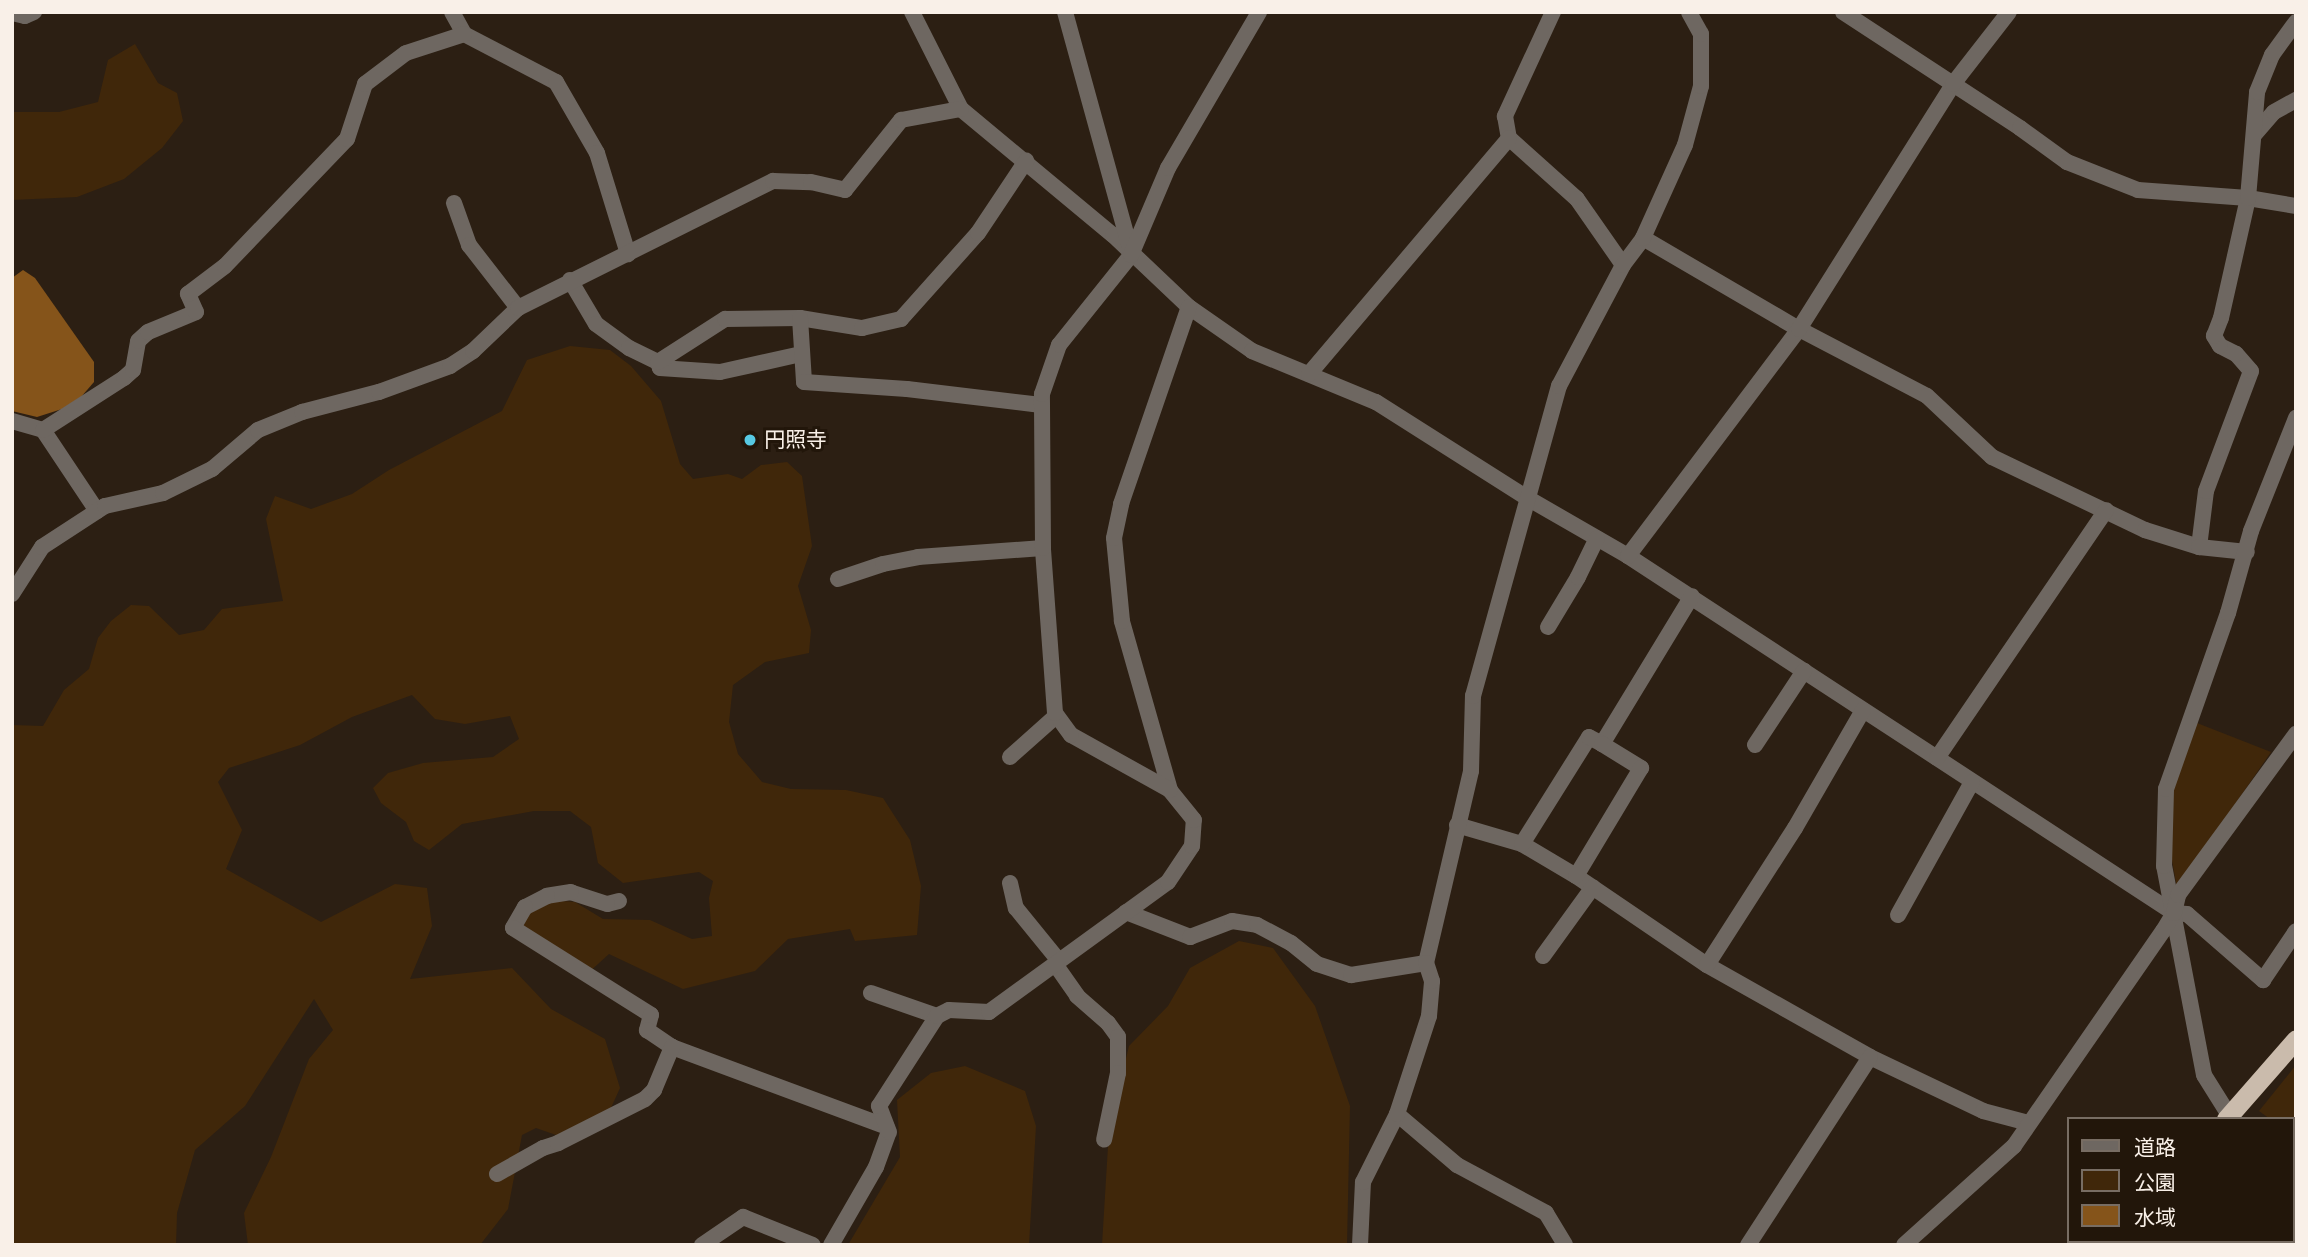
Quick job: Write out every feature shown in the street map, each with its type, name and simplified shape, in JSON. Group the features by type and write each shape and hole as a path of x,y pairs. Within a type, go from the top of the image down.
{"highway":[{"path":"2230,1117 2296,1039"}],"street":[{"path":"12,13 25,16 34,12"},
{"path":"452,12 464,34 555,82 597,153 628,254"},
{"path":"912,12 961,109 1026,161 1189,307 1252,351 1376,402 1529,499 1628,556 2174,913 2187,914 2263,980 2296,931"},
{"path":"1065,12 1131,255"},
{"path":"831,1245 876,1167 889,1132 879,1106 937,1016 949,1010 989,1012 1168,882 1192,846 1194,820 1170,790 1071,735 1056,716 1043,548 1041,394 1059,345 1131,255 1168,168 1259,12"},
{"path":"1553,12 1504,116 1509,138 1577,199 1623,265"},
{"path":"1360,1245 1363,1182 1397,1114 1429,1016 1432,981 1426,963 1471,771 1473,696 1559,386 1623,265 1643,238 1685,145 1701,86 1701,34 1689,12"},
{"path":"1628,556 1799,329 1953,84 2009,12"},
{"path":"1853,15 2078,167 2138,190 2248,198 2296,206"},
{"path":"2199,547 2206,491 2251,371 2236,354 2220,346 2214,337 2221,318 2248,198 2257,92 2272,55 2296,22"},
{"path":"43,430 124,379 133,370 138,341 148,332 196,312 188,294 225,266 347,139 365,84 407,53 464,34"},
{"path":"2254,135 2274,112 2296,100"},
{"path":"12,594 42,547 106,506 163,493 212,469 258,430 302,412 379,392 450,366 473,351 518,308 773,181 811,182 845,190 901,120 961,109"},
{"path":"1309,374 1509,138"},
{"path":"658,362 725,319 800,318 862,328 901,319 978,233 1026,161"},
{"path":"454,203 469,244 518,308"},
{"path":"1643,238 1799,329 1927,396 1992,457 2145,530 2199,547 2247,552"},
{"path":"570,280 596,324 629,348 658,362 660,368 720,372 801,354"},
{"path":"1170,790 1122,621 1114,538 1121,503 1189,307"},
{"path":"800,318 804,382 815,385 907,389 1041,405"},
{"path":"2228,1117 2204,1076 2164,866 2165,789 2247,552 2251,531 2296,418"},
{"path":"12,421 43,430 97,511"},
{"path":"1937,758 2106,510"},
{"path":"1548,627 1578,577 1597,538"},
{"path":"838,579 883,564 919,557 1043,548"},
{"path":"1602,744 1692,596"},
{"path":"1755,745 1804,671"},
{"path":"1707,965 1794,828 1863,710"},
{"path":"1010,757 1056,716"},
{"path":"1904,1245 2014,1146 2174,913 2178,895 2296,734"},
{"path":"1522,844 1589,737 1602,744 1641,768 1576,876"},
{"path":"1898,915 1972,782"},
{"path":"1457,825 1522,844 1593,887 1707,965 1870,1057 1983,1111 2028,1122"},
{"path":"1010,883 1016,908 1057,962 1077,996 1108,1023 1118,1037 1118,1073 1104,1140"},
{"path":"1543,956 1593,887"},
{"path":"619,901 607,904 571,892 547,896 525,907 513,928 650,1015 647,1030 672,1048 887,1127"},
{"path":"1126,912 1190,937 1232,921 1258,925 1291,943 1317,964 1351,975 1411,968 1426,963"},
{"path":"871,993 937,1016"},
{"path":"497,1174 543,1148 645,1099 654,1090 672,1048"},
{"path":"1748,1245 1870,1057"},
{"path":"1397,1114 1457,1165 1546,1213 1565,1245"},
{"path":"702,1245 743,1217 813,1245"}],"green space":[{"path":"135,44 158,83 177,93 183,121 162,148 124,179 77,197 12,200 12,112 59,112 98,102 108,60"},
{"path":"570,346 610,350 631,366 661,401 680,464 693,479 728,474 742,479 761,465 787,462 802,476 812,546 798,586 811,630 809,653 765,662 733,685 729,722 738,754 762,782 791,789 846,790 883,798 910,840 921,886 917,935 855,941 850,929 788,939 755,971 683,989 609,954 587,974 518,928 528,910 549,900 575,902 603,919 650,920 692,939 712,936 709,898 713,881 699,872 623,883 598,863 591,827 570,811 534,811 462,824 429,850 414,841 406,822 381,803 373,788 388,773 423,763 493,757 519,739 510,716 465,724 435,719 412,695 352,717 300,745 229,768 218,782 242,830 226,869 321,922 395,884 427,888 432,926 410,979 512,968 551,1009 605,1039 620,1088 610,1110 559,1136 536,1128 522,1135 508,1209 480,1245 248,1245 244,1213 271,1157 309,1059 333,1030 314,999 245,1106 195,1150 177,1213 176,1245 12,1245 12,725 43,726 64,690 89,669 98,638 111,621 131,605 149,606 179,635 204,630 222,609 283,601 266,519 275,496 311,509 352,494 389,470 502,411 527,360"},
{"path":"2197,723 2271,752 2177,888 2170,849 2173,769"},
{"path":"1239,941 1273,948 1315,1006 1350,1106 1347,1245 1102,1245 1109,1130 1129,1046 1168,1006 1190,968"},
{"path":"2296,1065 2296,1123 2294,1117 2267,1117 2259,1111"},
{"path":"965,1066 1025,1091 1036,1126 1029,1245 848,1245 900,1157 897,1100 931,1073"}],"water":[{"path":"23,270 35,278 94,362 94,382 81,397 62,409 37,417 12,411 12,278"},
{"path":"2296,1190 2296,1245 2235,1245 2294,1243"}],"place":[{"name":"円照寺","path":"750,440"}]}
